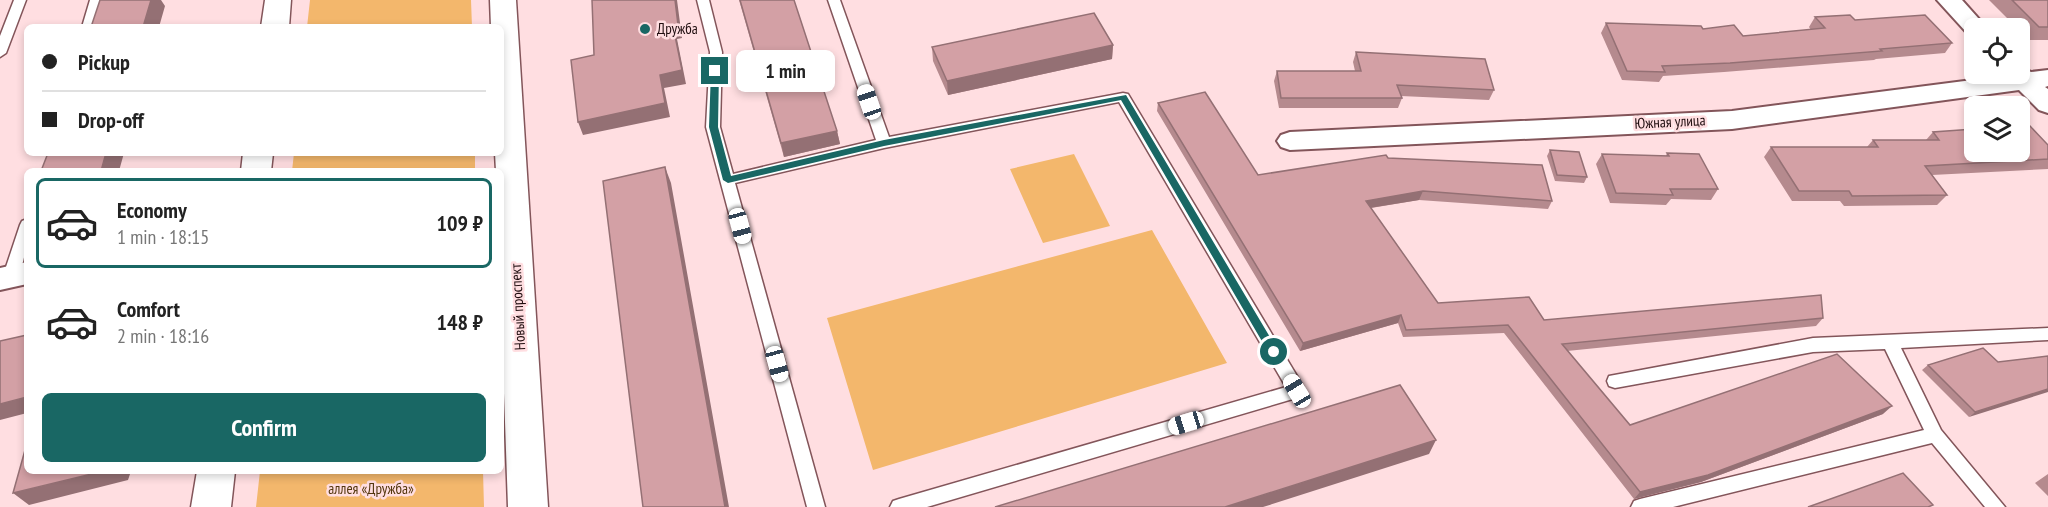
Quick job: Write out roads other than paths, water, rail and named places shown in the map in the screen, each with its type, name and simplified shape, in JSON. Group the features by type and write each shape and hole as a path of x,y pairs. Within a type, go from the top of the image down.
{"street":[{"path":"275,24 279,0"},
{"name":"Новый проспект","path":"503,0 528,507"},
{"path":"1949,0 1966,18"},
{"path":"2030,78 2048,104"},
{"name":"Южная улица","path":"1290,141 1732,120 1987,84"},
{"path":"211,507 216,474"}],"lane":[{"path":"0,52 20,0"},
{"path":"89,24 96,0"},
{"path":"703,0 716,52 713,127 816,507"},
{"path":"834,0 884,143"},
{"path":"728,180 884,143 1123,97 1297,391 899,507"},
{"path":"13,276 24,236"},
{"path":"1615,381 1813,345 2048,334"},
{"path":"1890,342 1935,435 1996,507"},
{"path":"1640,507 1935,435"}],"place":[{"name":"Дружба","path":"645,29"}],"park label":[{"name":"аллея «Дружба»","path":"371,489"}]}
